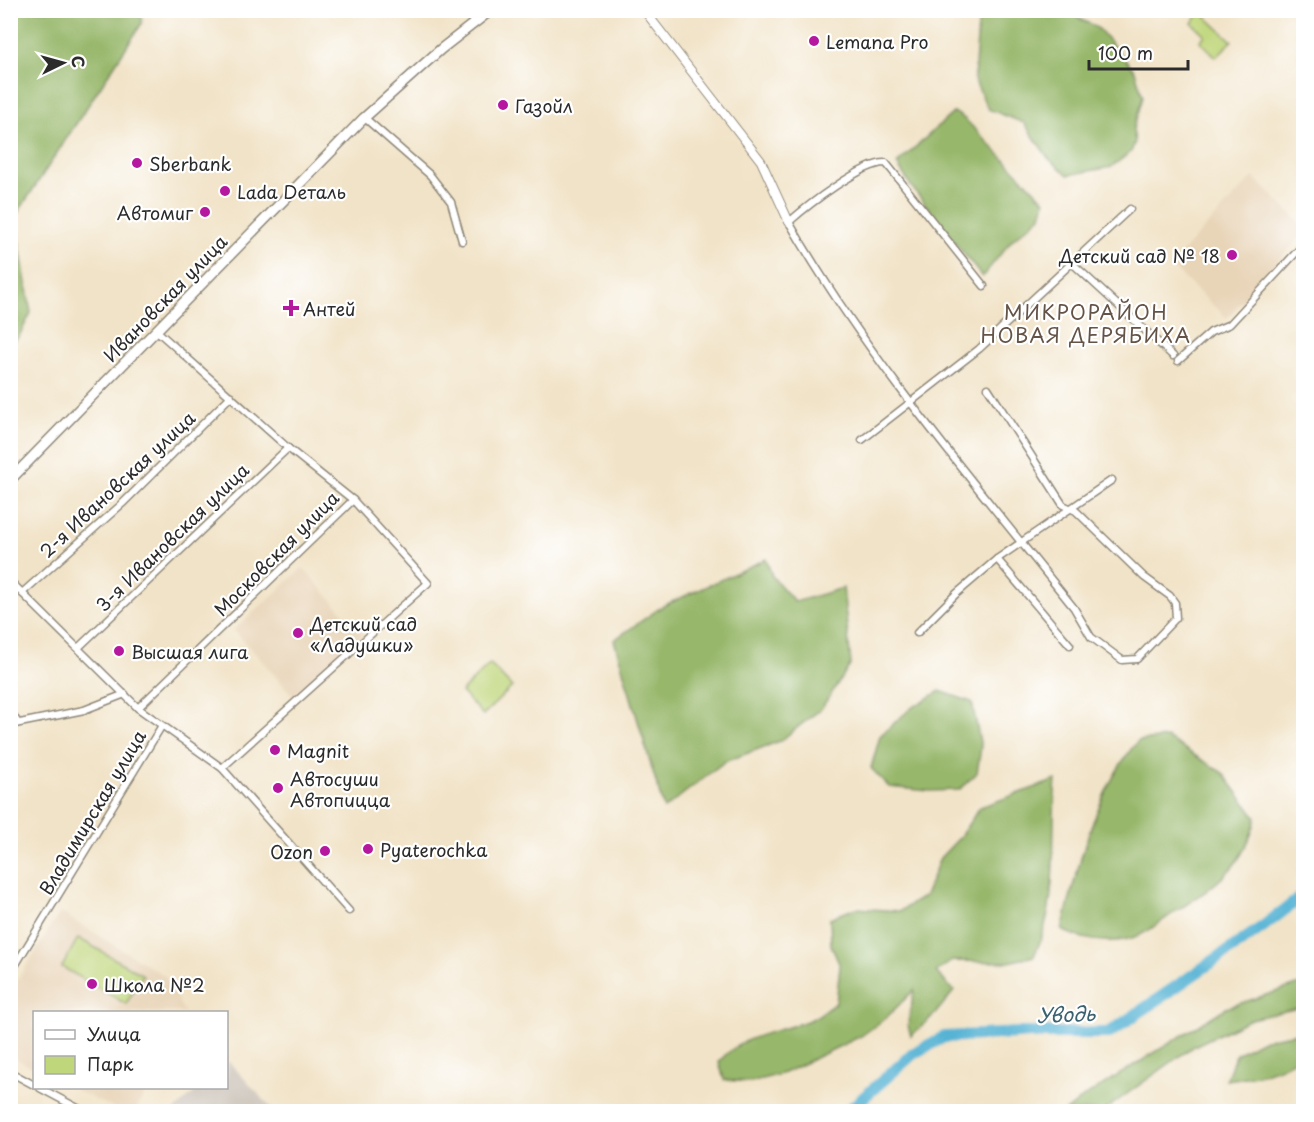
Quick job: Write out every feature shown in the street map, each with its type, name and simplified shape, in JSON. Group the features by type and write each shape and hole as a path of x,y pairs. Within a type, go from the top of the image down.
{"main road":[{"name":"Ивановская улица","path":"10,480 370,111 432,56 491,10"},
{"name":"Ивановская улица","path":"343,140 443,51 496,10"}],"street":[{"path":"644,10 761,160 789,222 818,273 911,402 1074,608 1091,637 1122,660 1137,659 1176,618 1175,603 1170,596 1144,578 1076,511 1063,505 988,388"},
{"path":"366,119 430,175 451,202 462,241"},
{"path":"789,222 816,199 871,166 886,164 984,286"},
{"path":"862,440 909,406 911,402 979,349 1130,209"},
{"path":"1072,263 1176,359 1211,332 1230,324 1304,244"},
{"name":"Московская улица","path":"138,708 353,500 288,448 156,330"},
{"name":"2-я Ивановская улица","path":"22,593 122,504 231,396"},
{"name":"3-я Ивановская улица","path":"78,648 288,448"},
{"path":"917,633 956,594 997,559 1020,541 1112,480"},
{"path":"222,768 428,583 353,500"},
{"path":"997,559 1070,645"},
{"name":"Владимирская улица","path":"10,581 138,708 161,727 222,768 349,910"},
{"path":"10,710 14,724 84,710 125,694"},
{"name":"Владимирская улица","path":"10,974 161,727"},
{"path":"10,1072 33,1084"},
{"path":"42,1089 86,1112"}],"shaded area":[{"name":"Детский сад № 18","path":"1253,177 1303,225 1303,234 1227,318 1170,265"},
{"name":"Детский сад «Ладушки»","path":"303,568 363,635 294,697 234,630"},
{"name":"Школа №2","path":"60,912 165,976 183,1011 33,1011 33,1067 11,1056 10,992"},
{"path":"228,1061 274,1111 174,1111 198,1089 228,1089"},
{"path":"74,1089 146,1089 135,1112 119,1111"}],"green space":[{"path":"11,10 141,11 142,23 15,217 31,313 19,336 11,343"},
{"path":"979,11 1066,11 1099,29 1135,71 1143,97 1133,129 1135,142 1131,152 1111,167 1068,175 1049,159 1024,123 988,109 974,79"},
{"path":"1201,12 1232,41 1216,57 1200,41 1205,35 1192,23"},
{"path":"954,112 965,119 1045,201 1041,216 1012,240 982,277 911,186 897,164"},
{"path":"766,559 772,576 795,602 843,588 851,664 821,709 780,741 724,762 664,809 614,640 663,606"},
{"path":"490,664 512,687 483,715 461,692"},
{"path":"940,691 972,702 981,747 977,773 959,790 929,791 889,787 871,768 880,736 911,708"},
{"path":"1167,738 1223,773 1256,818 1244,851 1225,875 1201,895 1140,935 1103,941 1077,936 1062,930 1090,831 1099,806 1123,760 1138,741"},
{"path":"1056,780 1051,892 1048,913 1034,956 1009,962 952,961 936,972 954,991 935,1014 911,1036 908,1026 914,990 887,1017 861,1036 784,1073 751,1082 724,1080 719,1062 728,1052 750,1039 812,1019 836,1003 840,966 831,945 830,918 856,908 900,911 925,896 940,858 959,838 980,807"},
{"path":"78,938 143,975 126,1004 62,967"},
{"path":"1303,983 1303,1007 1251,1019 1194,1046 1103,1111 1066,1111 1088,1094 1226,1008"},
{"path":"1303,1032 1303,1054 1294,1060 1267,1072 1226,1080 1236,1054 1265,1039"}],"waterway":[{"name":"Уводь","path":"847,1112 914,1053 944,1037 1018,1033 1109,1033 1261,928 1304,895"}],"place":[{"name":"Lemana Pro","path":"814,41"},
{"name":"Газойл","path":"503,105"},
{"name":"Sberbank","path":"137,163"},
{"name":"Lada Dеталь","path":"225,191"},
{"name":"Автомиг","path":"205,212"},
{"name":"Детский сад № 18","path":"1232,255"},
{"name":"Антей","path":"291,308"},
{"name":"Детский сад «Ладушки»","path":"298,633"},
{"name":"Высшая лига","path":"119,651"},
{"name":"Magnit","path":"275,750"},
{"name":"Автосуши Автопицца","path":"278,788"},
{"name":"Pyaterochka","path":"368,849"},
{"name":"Ozon","path":"325,851"},
{"name":"Школа №2","path":"92,984"}],"district":[{"name":"МИКРОРАЙОН НОВАЯ ДЕРЯБИХА","path":"1086,324"}]}
